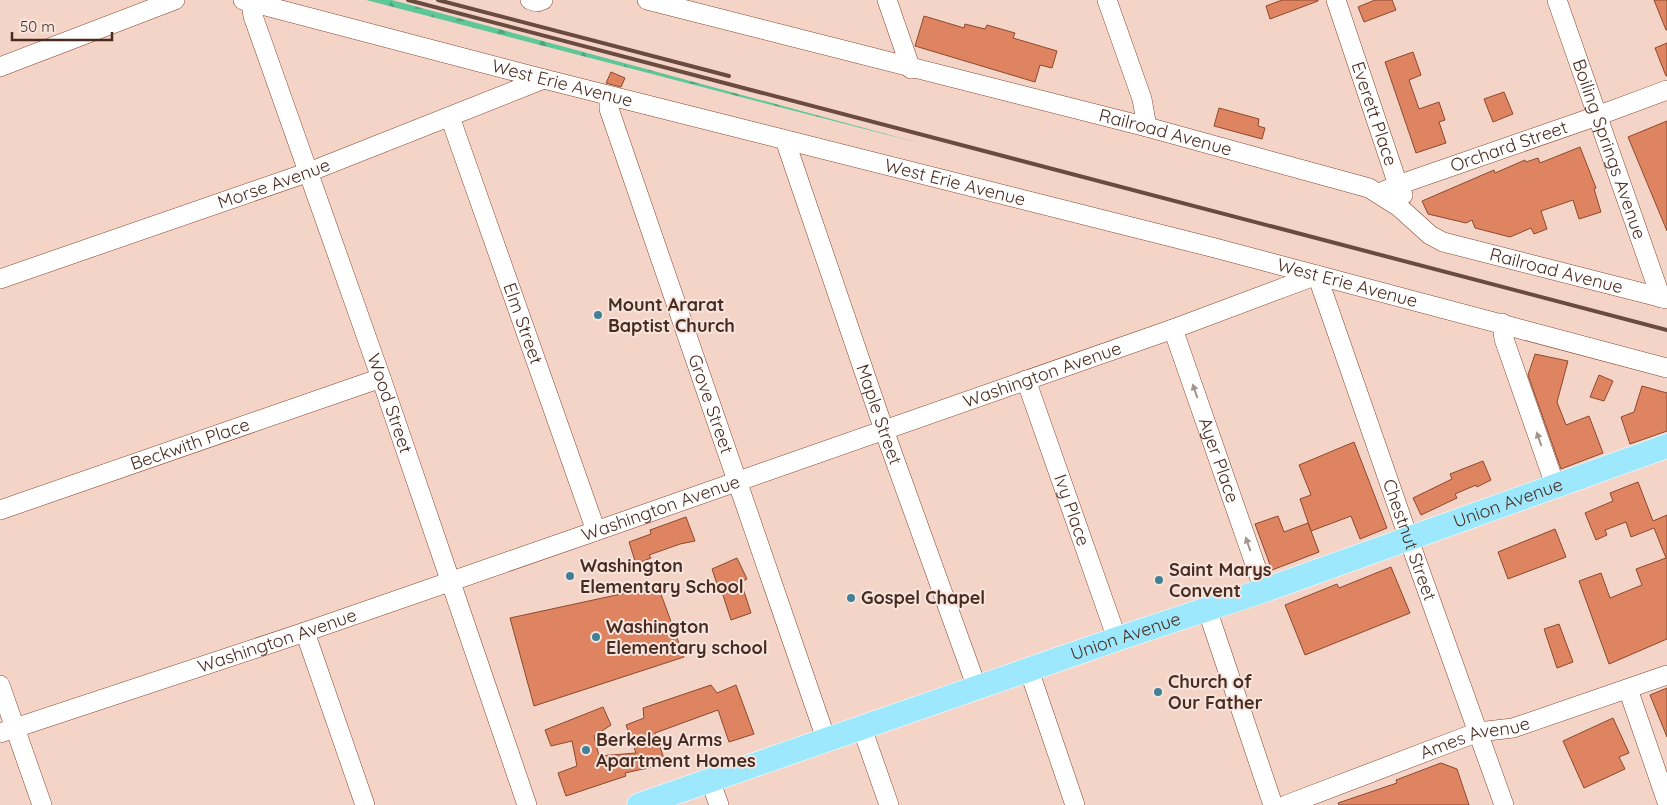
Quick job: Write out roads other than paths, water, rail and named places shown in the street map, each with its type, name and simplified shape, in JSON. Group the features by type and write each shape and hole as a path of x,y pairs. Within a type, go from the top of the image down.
{"main road":[{"name":"Union Avenue","path":"639,805 826,739 1264,590 1667,446"}],"street":[{"path":"0,67 175,0"},
{"path":"530,0 537,2 543,0"},
{"path":"887,0 911,68"},
{"path":"1107,0 1142,100 1147,127"},
{"name":"Everett Place","path":"1336,0 1398,185 1418,226"},
{"name":"Boiling Springs Avenue","path":"1557,0 1597,116 1664,298"},
{"name":"West Erie Avenue","path":"247,1 544,80 1317,275 1667,368"},
{"name":"Wood Street","path":"247,1 381,378 527,805"},
{"name":"Railroad Avenue","path":"656,1 911,68 1147,127 1370,188 1399,207 1430,235 1443,242 1664,298"},
{"name":"Morse Avenue","path":"0,279 309,172 544,80"},
{"name":"Orchard Street","path":"1379,193 1667,90"},
{"name":"Grove Street","path":"609,96 609,109 826,739"},
{"name":"Elm Street","path":"450,117 596,530"},
{"name":"Maple Street","path":"786,140 884,430 977,688"},
{"name":"Washington Avenue","path":"7,731 305,632 1174,329 1317,275"},
{"name":"Chestnut Street","path":"1317,275 1408,539 1504,805"},
{"path":"1502,323 1504,339 1555,485"},
{"name":"Ayer Place","path":"1174,329 1264,590"},
{"name":"Beckwith Place","path":"0,510 381,378"},
{"name":"Ivy Place","path":"1026,380 1117,639"},
{"path":"1207,609 1272,805"},
{"path":"305,632 365,805"},
{"path":"1029,670 1075,805"},
{"name":"Ames Avenue","path":"1286,805 1478,732 1514,728 1667,675"},
{"path":"0,685 7,731 42,805"},
{"path":"1628,689 1667,802"},
{"path":"862,728 889,805"},
{"path":"710,780 719,805"}],"railway":[{"path":"408,0 1667,330"},
{"path":"438,0 729,76"}],"place":[{"name":"Mount Ararat Baptist Church","path":"598,315"},
{"name":"Washington Elementary School","path":"570,576"},
{"name":"Saint Marys Convent","path":"1159,580"},
{"name":"Gospel Chapel","path":"851,598"},
{"name":"Washington Elementary school","path":"596,637"},
{"name":"Church of Our Father","path":"1158,692"},
{"name":"Berkeley Arms Apartment Homes","path":"586,750"}]}
